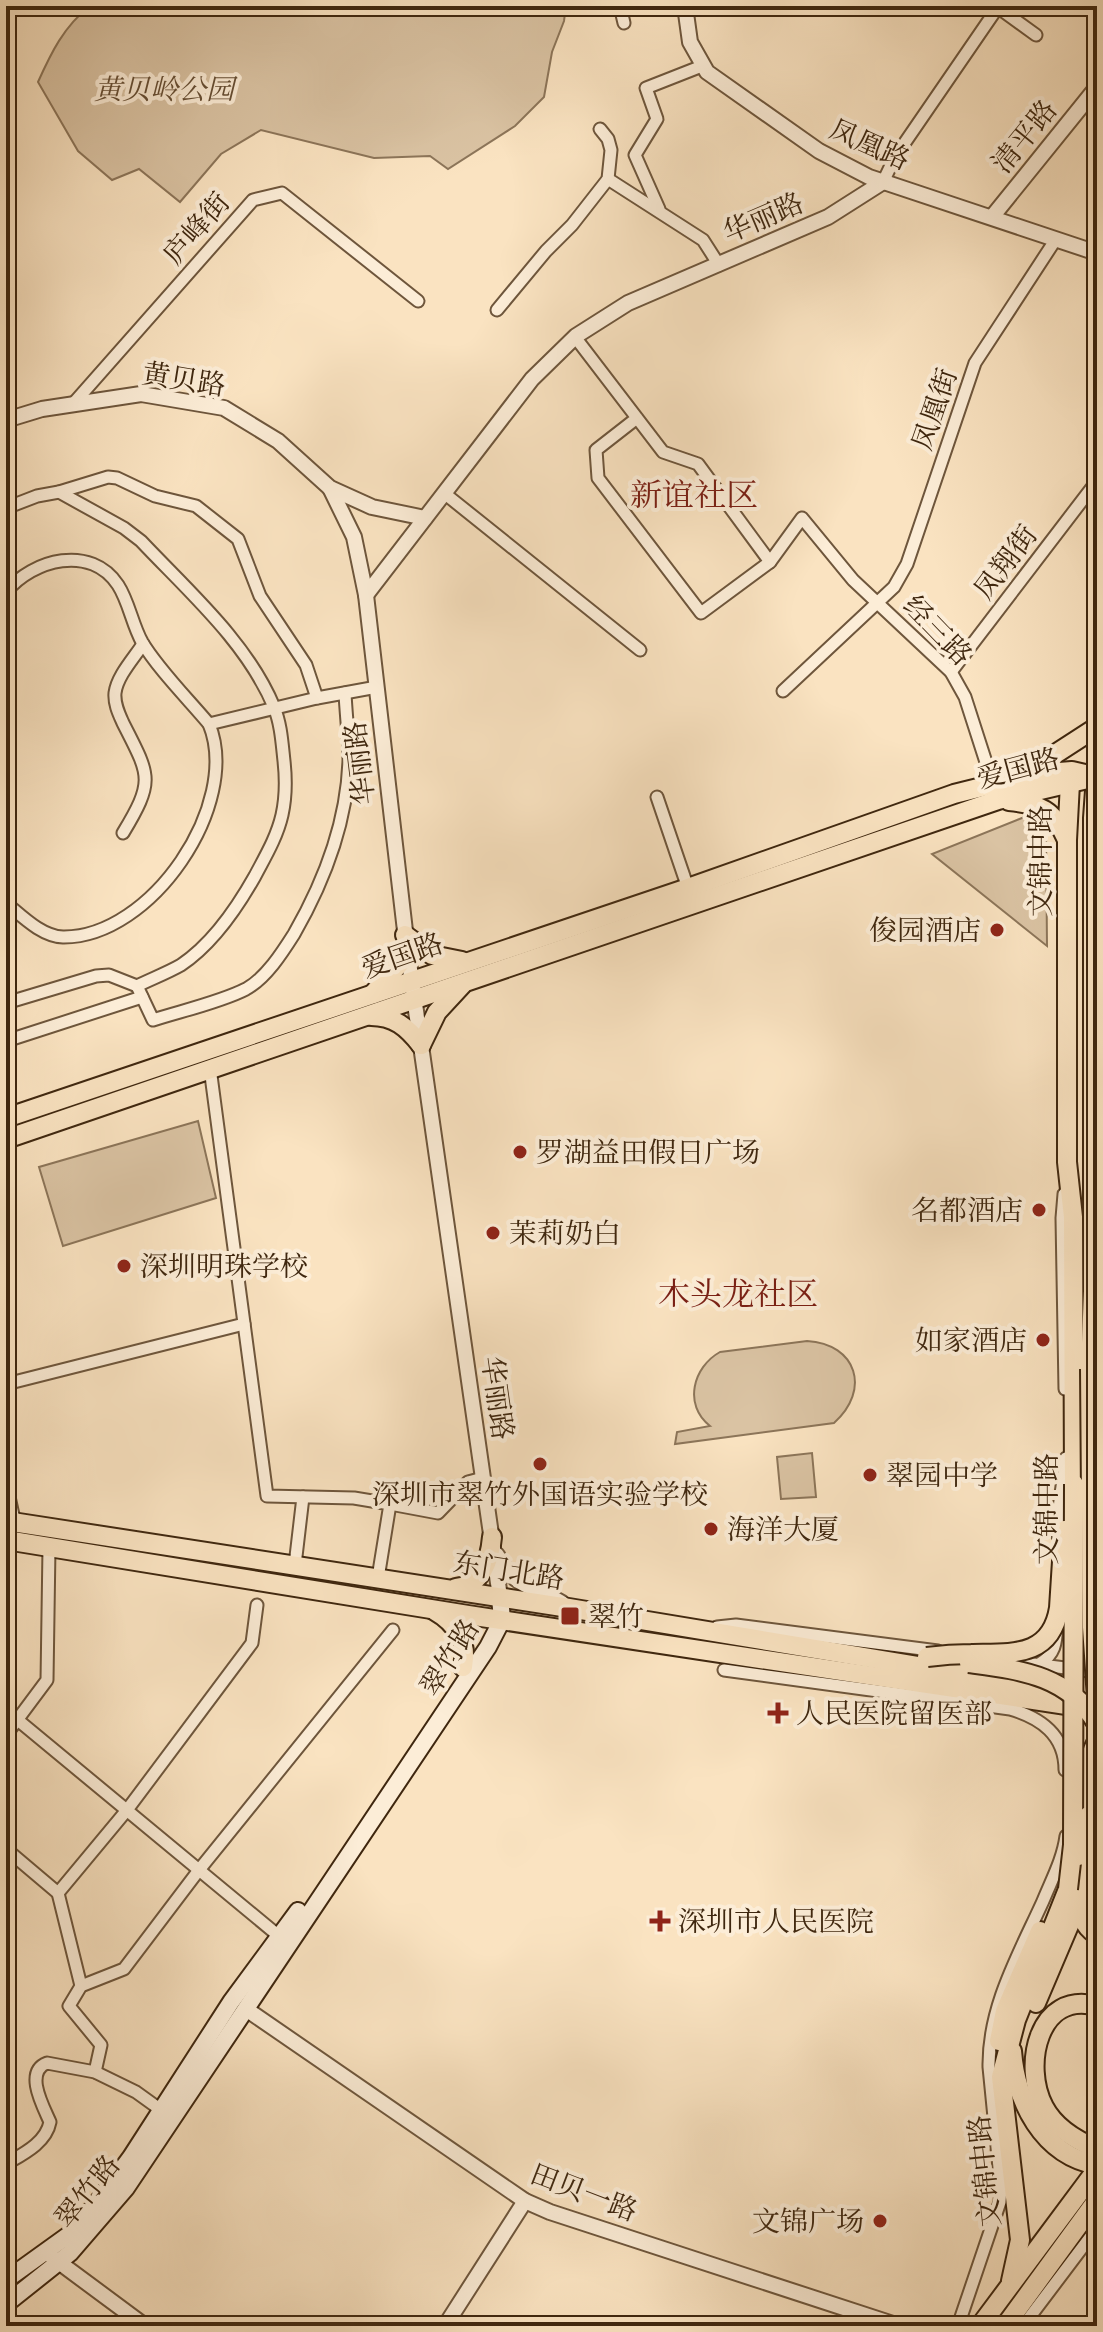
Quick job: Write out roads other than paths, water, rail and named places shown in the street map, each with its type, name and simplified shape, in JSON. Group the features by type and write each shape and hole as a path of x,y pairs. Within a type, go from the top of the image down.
{"main road":[{"path":"1019,776 1097,727"},
{"name":"文锦中路","path":"1010,2284 1020,2240 1008,2072 1016,2020 1059,1915 1083,1881 1073,1845 1083,1369 1067,1162 1067,840 1071,777 1081,749 1097,727"},
{"name":"爱国路","path":"468,971 688,888 954,794 995,792 1019,776 1097,776"},
{"name":"文锦中路","path":"1083,1369 1093,1291 1093,818 1097,776"},
{"name":"爱国路","path":"6,1139 365,1015 413,990 468,971 995,792 1071,777"},
{"path":"995,792 1047,811 1067,840"},
{"path":"365,1015 391,1019 404,1026 421,1045 437,1012 468,971 406,942 400,963 373,994"},
{"name":"爱国路","path":"6,1117 373,994 413,990"},
{"path":"1082,1483 1097,1513"},
{"path":"931,1654 1014,1653 1037,1646 1046,1639 1057,1619 1062,1543 1082,1483"},
{"name":"文锦中路","path":"1082,1483 1097,1697"},
{"name":"东门北路","path":"8,1528 295,1565 450,1589 1097,1697"},
{"name":"东门北路","path":"8,1528 49,1548 432,1610 1097,1709"},
{"path":"450,1589 463,1587 481,1574 493,1542"},
{"name":"翠竹路","path":"6,2304 82,2241 126,2188 488,1647 503,1612 500,1597"},
{"path":"432,1610 447,1619 461,1636 466,1656 463,1667"},
{"name":"翠竹路","path":"6,2280 70,2234 97,2203 231,2002 280,1937 463,1667 499,1620"},
{"path":"826,1651 860,1647 931,1654 1042,1676 1070,1692 1091,1713 1097,1724"},
{"path":"1008,2072 1074,1916 1083,1881 1084,1818 1080,1756 1075,1738 1061,1720 1032,1700"},
{"path":"1097,1741 1088,1768 1082,1844 1084,1920 1097,1935"},
{"path":"980,2323 1097,2167 1070,2155 1041,2131 1008,2072 999,2041 1005,2011 1075,1851 1084,1818"},
{"path":"1097,2006 1078,2003 1067,2006 1048,2020 1037,2041 1035,2077 1044,2107 1066,2133 1097,2149"},
{"path":"1088,2226 1097,2200"},
{"path":"1005,2326 1051,2263 1088,2226 1097,2208"}],"street":[{"path":"620,6 624,23"},
{"name":"凤凰路","path":"685,6 690,42 702,66 721,84 819,151 883,182 1097,253"},
{"path":"883,182 895,157 997,6 1036,35"},
{"path":"659,209 635,155 657,119 646,88 702,66"},
{"name":"清平路","path":"992,217 1091,106 1097,87"},
{"path":"497,310 608,179 611,150 608,139 600,129"},
{"path":"608,179 703,240 719,265"},
{"name":"华丽路","path":"500,1597 406,942 366,595 532,379 575,337 628,303 828,217 883,182"},
{"name":"庐峰街","path":"73,404 253,200 282,193 418,301"},
{"name":"凤凰街","path":"783,691 894,587 907,564 975,363 1056,239"},
{"path":"575,337 637,418 663,452 698,464 770,562 701,613 598,478 596,450 637,418"},
{"name":"黄贝路","path":"6,420 42,409 141,394 224,408 278,441 330,488 372,507 425,518"},
{"path":"6,508 37,496 108,477 117,478 142,491 196,506 238,539 260,596 306,665 317,698"},
{"name":"凤翔街","path":"951,672 1097,481"},
{"name":"黄贝路","path":"330,488 354,537 366,595"},
{"path":"6,1041 140,992 196,953 248,888 271,848 282,816 286,784 282,737 274,708 256,674 230,638 141,541 124,528 59,492"},
{"path":"444,493 640,650"},
{"name":"经三路","path":"770,562 802,518 833,557 877,603 951,672 965,697 995,792"},
{"path":"6,592 25,574 38,567 76,559 92,563 107,572 119,586 143,644 209,724 214,736 215,756 211,799 201,829 183,860 143,904 118,921 93,931 63,937 30,922 6,903"},
{"path":"123,833 142,796 146,769 116,707 115,694 143,644"},
{"path":"209,724 377,687"},
{"path":"6,1003 96,976 109,975 140,992 153,1020 245,989 259,979 287,945 312,902 333,853 345,806 349,760 345,693"},
{"path":"657,797 688,888"},
{"path":"210,1068 267,1496 354,1498 438,1513 468,1482 483,1478"},
{"path":"1039,1664 1052,1653 1056,1641 1059,1508 1066,1463 1062,1218 1067,1162"},
{"path":"1093,1291 1097,1319"},
{"path":"6,1384 244,1324"},
{"path":"6,1490 8,1528"},
{"path":"295,1565 303,1497"},
{"path":"378,1578 390,1504"},
{"path":"493,1542 514,1579 569,1608"},
{"path":"6,1735 47,1680 49,1548"},
{"path":"58,1893 127,1810 252,1643 257,1605"},
{"path":"693,1629 736,1625 931,1654 1097,1672"},
{"path":"95,2072 101,2045 69,2006 81,1986 124,1969 199,1870 393,1630"},
{"path":"724,1670 1010,1709 1026,1714 1050,1729 1063,1750 1064,1847 1000,1999 991,2031 989,2067 1000,2202 958,2326"},
{"path":"19,1721 280,1937"},
{"path":"6,1849 58,1893 81,1986"},
{"name":"田贝一路","path":"246,2009 525,2201 550,2212 899,2326"},
{"path":"6,2164 37,2144 49,2129 50,2122 36,2082 36,2073 47,2063 95,2072 136,2092 161,2110"},
{"path":"445,2326 525,2201"},
{"path":"1023,2326 1088,2226"},
{"path":"45,2252 145,2326"}],"place":[{"name":"俊园酒店","path":"997,930"},
{"name":"罗湖益田假日广场","path":"520,1152"},
{"name":"名都酒店","path":"1039,1210"},
{"name":"茉莉奶白","path":"493,1233"},
{"name":"深圳明珠学校","path":"124,1266"},
{"name":"如家酒店","path":"1043,1340"},
{"name":"深圳市翠竹外国语实验学校","path":"540,1464"},
{"name":"翠园中学","path":"870,1475"},
{"name":"海洋大厦","path":"711,1529"},
{"name":"翠竹","path":"570,1616"},
{"name":"人民医院留医部","path":"778,1713"},
{"name":"深圳市人民医院","path":"660,1921"},
{"name":"文锦广场","path":"880,2221"}],"district":[{"name":"新谊社区","path":"694,495"},
{"name":"木头龙社区","path":"738,1294"}],"park label":[{"name":"黄贝岭公园","path":"164,89"}]}
